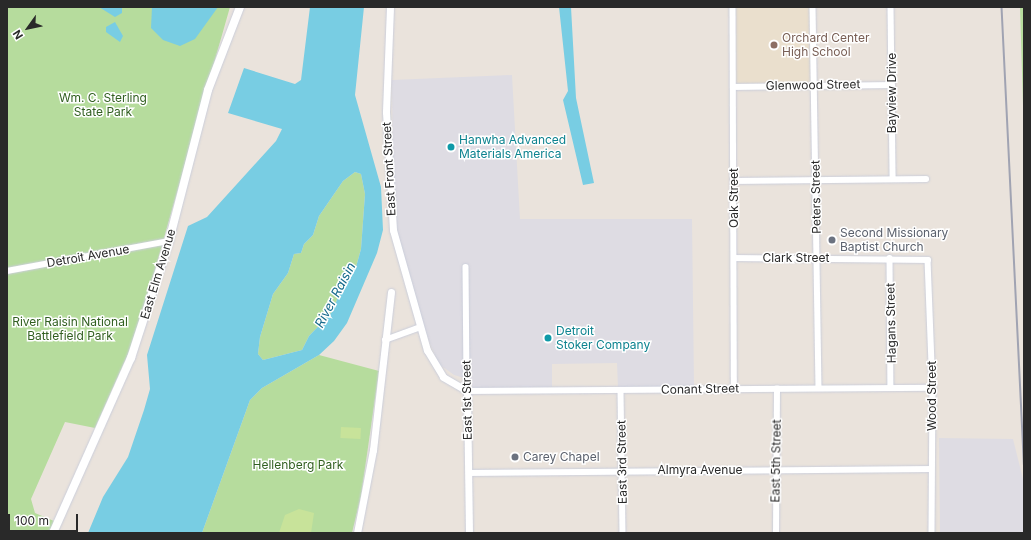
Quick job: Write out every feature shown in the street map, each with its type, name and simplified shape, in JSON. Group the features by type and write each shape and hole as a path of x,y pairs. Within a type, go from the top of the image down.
{"main road":[{"name":"East Elm Avenue","path":"53,533 131,358 169,241 208,90 240,7"}],"street":[{"name":"East Front Street","path":"390,7 386,112 390,196 398,258 418,328 436,368 467,391"},
{"name":"Oak Street","path":"733,7 734,388"},
{"name":"Peters Street","path":"813,7 819,387"},
{"name":"Bayview Drive","path":"892,7 893,178"},
{"name":"Glenwood Street","path":"734,87 892,85"},
{"path":"734,181 893,178 926,179"},
{"name":"Detroit Avenue","path":"7,271 169,241"},
{"name":"Clark Street","path":"734,258 890,258 928,260"},
{"name":"Hagans Street","path":"890,258 891,388"},
{"name":"Wood Street","path":"928,260 933,388 931,469 932,533"},
{"name":"East 1st Street","path":"466,267 469,533"},
{"path":"357,533 373,450 391,292"},
{"path":"385,340 418,328"},
{"name":"Conant Street","path":"467,391 734,388 777,389 819,387 933,388"},
{"name":"East 5th Street","path":"776,533 777,389"},
{"name":"East 3rd Street","path":"621,390 623,533"},
{"name":"Almyra Avenue","path":"469,473 931,469"}],"shaded area":[{"name":"Orchard Center High School","path":"736,7 811,7 811,84 736,84"},
{"path":"512,75 520,219 692,219 694,386 618,388 617,363 552,364 552,387 472,388 471,380 454,375 439,364 418,315 399,249 393,181 392,80"},
{"path":"939,438 1013,439 1024,483 1024,533 940,533"}],"green space":[{"name":"Wm. C. Sterling State Park","path":"7,7 230,7 136,336 95,428 65,422 31,499 35,513 54,521 49,533 7,533"},
{"path":"1020,7 1024,7 1024,138"},
{"path":"355,172 361,174 365,194 361,249 356,267 346,278 332,312 309,336 302,350 263,360 258,354 260,337 273,294 288,273 294,254 301,253 304,244 313,235 319,216 343,181"},
{"name":"Hellenberg Park","path":"319,355 379,371 361,496 352,533 202,533 250,400 262,388"},
{"path":"341,427 361,428 360,439 340,438"},
{"path":"299,509 314,513 311,533 279,533 285,515"}],"water":[{"path":"99,7 122,7 122,13 115,17"},
{"path":"152,7 218,7 195,39 180,46 163,40 151,28"},
{"path":"310,7 364,7 355,95 381,187 383,230 377,253 347,323 334,341 319,355 262,388 250,400 202,533 88,533 103,497 128,457 144,410 150,389 147,355 188,226 207,217 276,141 282,129 228,113 244,68 295,84 301,80","holes":["355,172 361,174 365,194 361,249 356,267 346,278 332,312 309,336 302,350 263,360 258,354 260,337 273,294 288,273 294,254 301,253 304,244 313,235 319,216 343,181"]},
{"path":"559,7 571,7 576,98 594,183 583,185 563,100 568,91"},
{"path":"115,22 123,36 120,42 106,32 106,27"}],"railway":[{"path":"1002,7 1024,464"}],"place":[{"name":"Orchard Center High School","path":"774,45"},
{"name":"Hanwha Advanced Materials America","path":"451,147"},
{"name":"Second Missionary Baptist Church","path":"832,240"},
{"name":"Detroit Stoker Company","path":"548,338"},
{"name":"Carey Chapel","path":"515,457"}],"water label":[{"name":"River Raisin","path":"335,295"}],"park label":[{"name":"River Raisin National Battlefield Park","path":"70,329"}]}
